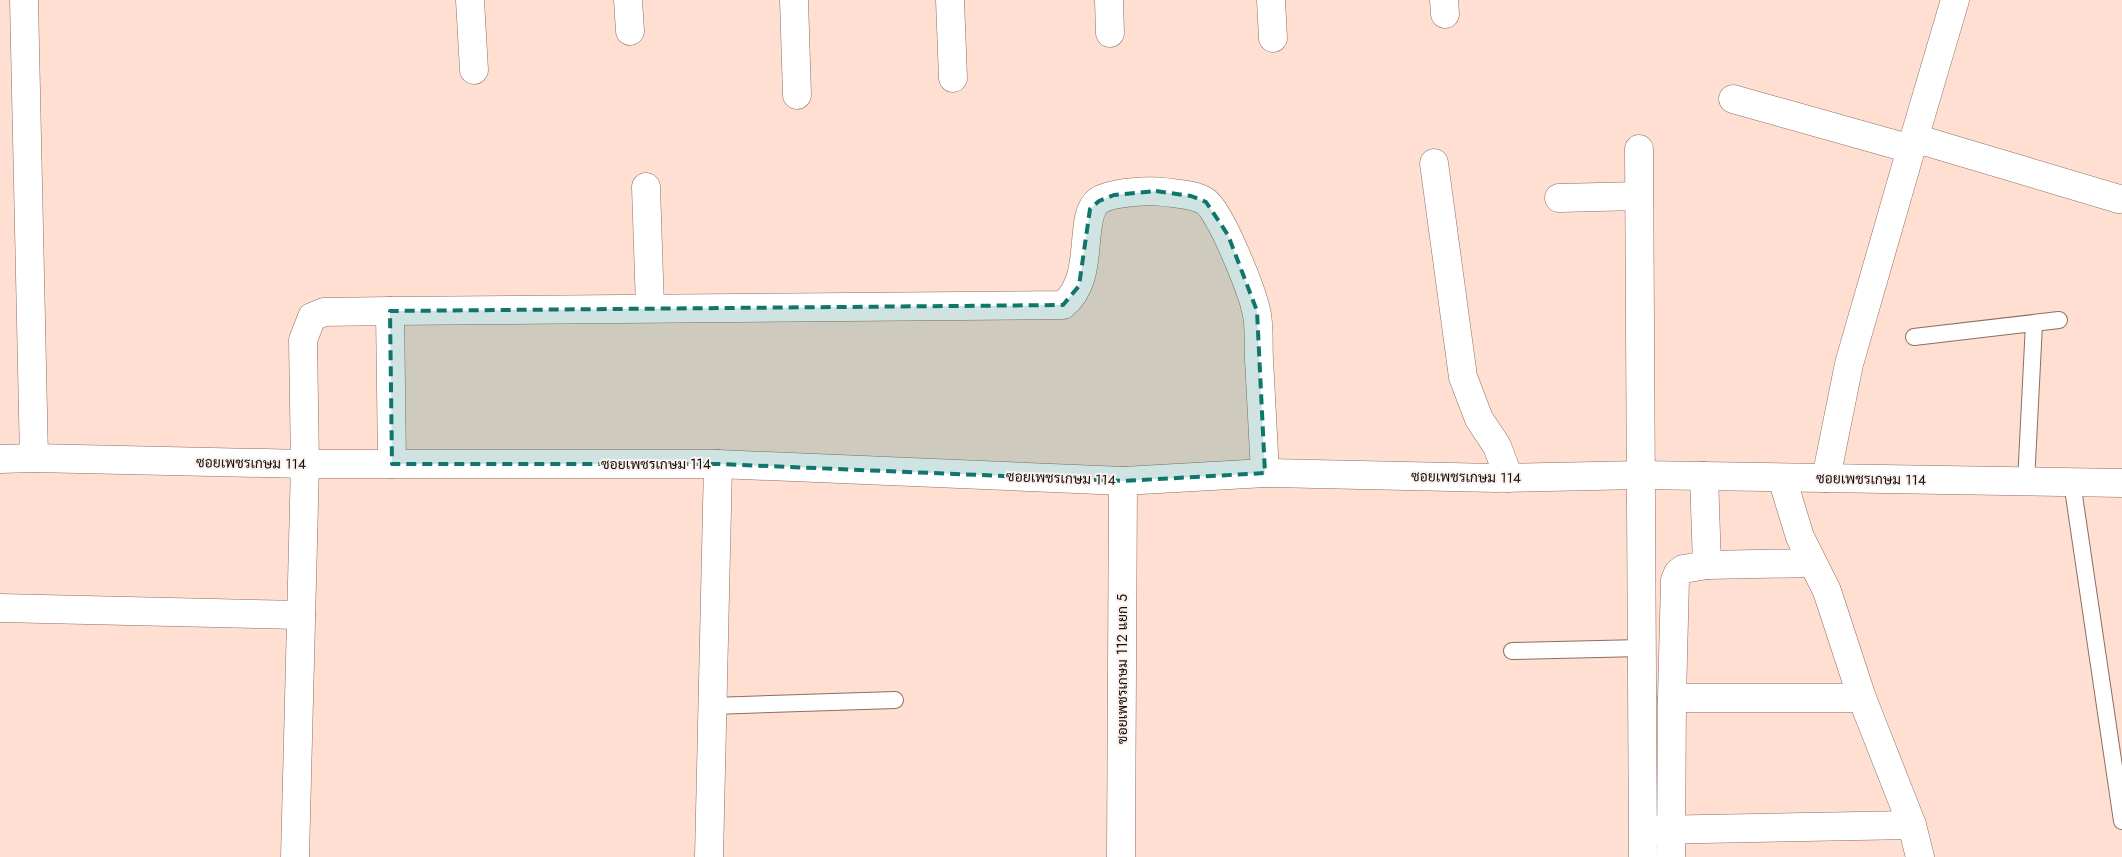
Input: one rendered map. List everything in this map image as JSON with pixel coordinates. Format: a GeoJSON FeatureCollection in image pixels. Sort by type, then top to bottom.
{"type":"FeatureCollection","features":[{"type":"Feature","properties":{"kind":"street"},"geometry":{"type":"LineString","coordinates":[[24,0],[34,458]]}},
{"type":"Feature","properties":{"kind":"street"},"geometry":{"type":"LineString","coordinates":[[470,0],[474,70]]}},
{"type":"Feature","properties":{"kind":"street"},"geometry":{"type":"LineString","coordinates":[[628,0],[630,32]]}},
{"type":"Feature","properties":{"kind":"street"},"geometry":{"type":"LineString","coordinates":[[794,0],[797,95]]}},
{"type":"Feature","properties":{"kind":"street"},"geometry":{"type":"LineString","coordinates":[[950,0],[953,78]]}},
{"type":"Feature","properties":{"kind":"street"},"geometry":{"type":"LineString","coordinates":[[1109,0],[1110,34]]}},
{"type":"Feature","properties":{"kind":"street"},"geometry":{"type":"LineString","coordinates":[[1271,0],[1273,38]]}},
{"type":"Feature","properties":{"kind":"street"},"geometry":{"type":"LineString","coordinates":[[1826,478],[1848,364],[1956,0]]}},
{"type":"Feature","properties":{"kind":"street"},"geometry":{"type":"LineString","coordinates":[[1733,99],[2119,199]]}},
{"type":"Feature","properties":{"kind":"street"},"geometry":{"type":"LineString","coordinates":[[1639,150],[1643,857]]}},
{"type":"Feature","properties":{"kind":"street"},"geometry":{"type":"LineString","coordinates":[[1434,163],[1463,378],[1479,419],[1497,446],[1509,478]]}},
{"type":"Feature","properties":{"kind":"street"},"geometry":{"type":"LineString","coordinates":[[646,187],[650,307]]}},
{"type":"Feature","properties":{"kind":"street"},"geometry":{"type":"LineString","coordinates":[[295,857],[304,464],[303,340],[312,317],[324,312],[650,307],[1063,305],[1073,297],[1079,286],[1085,258],[1090,209],[1099,201],[1114,195],[1156,190],[1191,196],[1206,202],[1228,235],[1257,311],[1265,472]]}},
{"type":"Feature","properties":{"kind":"street"},"geometry":{"type":"LineString","coordinates":[[1559,198],[1639,196]]}},
{"type":"Feature","properties":{"kind":"street"},"geometry":{"type":"LineString","coordinates":[[390,311],[392,464]]}},
{"type":"Feature","properties":{"kind":"street","name":"ซอยเพชรเกษม 114"},"geometry":{"type":"LineString","coordinates":[[0,459],[34,458],[304,464],[718,464],[1123,480],[1265,472],[1509,478],[1641,475],[2122,483]]}},
{"type":"Feature","properties":{"kind":"street"},"geometry":{"type":"LineString","coordinates":[[709,857],[718,464]]}},
{"type":"Feature","properties":{"kind":"street"},"geometry":{"type":"LineString","coordinates":[[1704,476],[1707,565]]}},
{"type":"Feature","properties":{"kind":"street"},"geometry":{"type":"LineString","coordinates":[[1782,478],[1800,537],[1827,591],[1862,698],[1912,825],[1920,857]]}},
{"type":"Feature","properties":{"kind":"street","name":"ซอยเพชรเกษม 112 แยก 5"},"geometry":{"type":"LineString","coordinates":[[1121,857],[1123,480]]}},
{"type":"Feature","properties":{"kind":"street"},"geometry":{"type":"LineString","coordinates":[[1671,857],[1675,580],[1683,569],[1707,565],[1812,563]]}},
{"type":"Feature","properties":{"kind":"street"},"geometry":{"type":"LineString","coordinates":[[0,608],[301,615]]}},
{"type":"Feature","properties":{"kind":"street"},"geometry":{"type":"LineString","coordinates":[[1672,698],[1862,698]]}},
{"type":"Feature","properties":{"kind":"street"},"geometry":{"type":"LineString","coordinates":[[1643,830],[1912,825]]}},
{"type":"Feature","properties":{"kind":"lane"},"geometry":{"type":"LineString","coordinates":[[1914,338],[2059,320]]}},
{"type":"Feature","properties":{"kind":"lane"},"geometry":{"type":"LineString","coordinates":[[2026,482],[2034,324]]}},
{"type":"Feature","properties":{"kind":"lane"},"geometry":{"type":"LineString","coordinates":[[2072,482],[2122,821]]}},
{"type":"Feature","properties":{"kind":"lane"},"geometry":{"type":"LineString","coordinates":[[1512,650],[1642,648]]}},
{"type":"Feature","properties":{"kind":"lane"},"geometry":{"type":"LineString","coordinates":[[712,706],[895,700]]}},
{"type":"Feature","properties":{"kind":"highlighted area"},"geometry":{"type":"Polygon","coordinates":[[[1156,191],[1191,196],[1206,202],[1228,235],[1257,311],[1265,473],[1123,481],[718,464],[392,464],[390,311],[1063,305],[1079,286],[1090,209],[1099,201],[1114,195],[1156,191]]]}}]}
